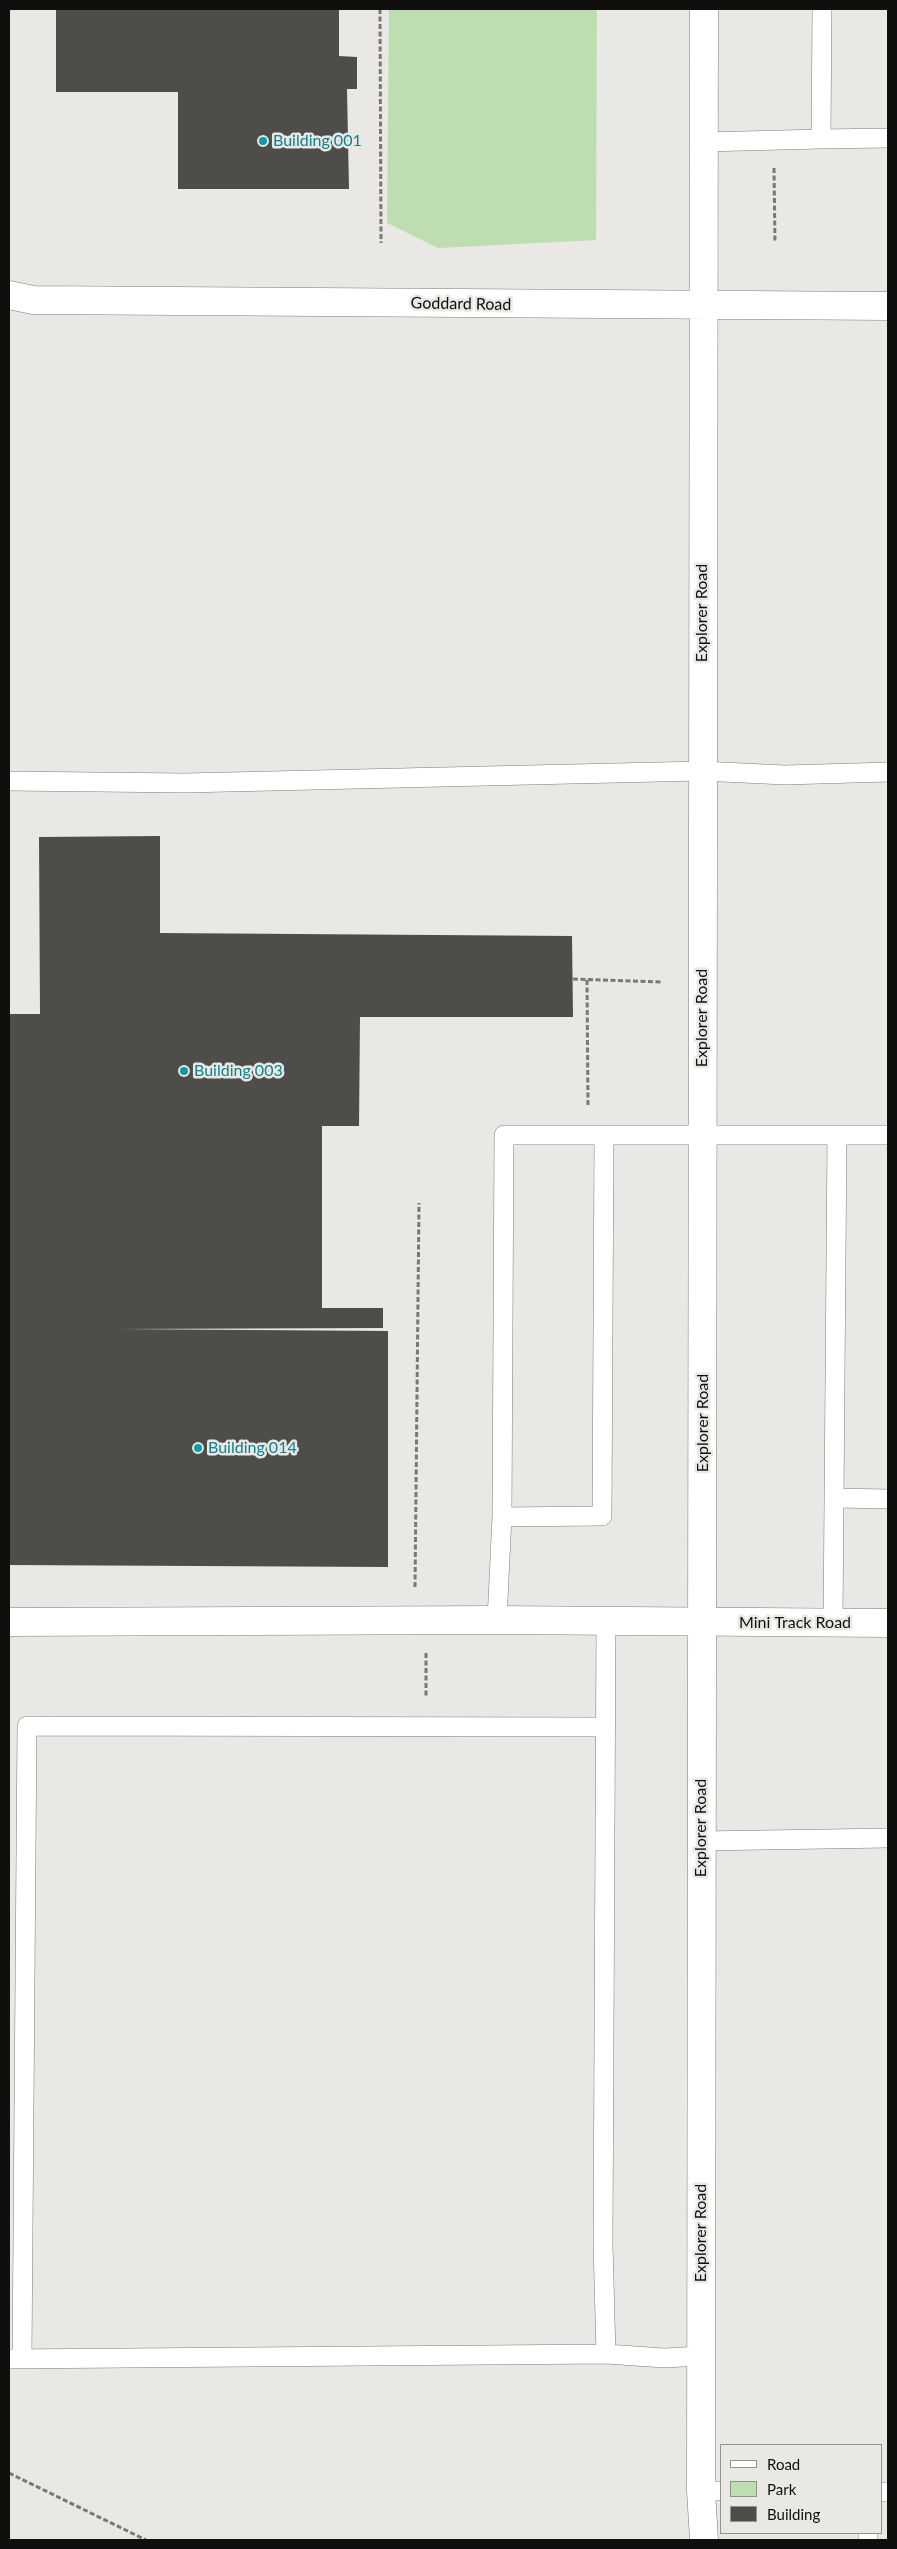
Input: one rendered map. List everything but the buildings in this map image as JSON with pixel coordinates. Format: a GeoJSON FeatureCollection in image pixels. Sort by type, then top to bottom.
{"type":"FeatureCollection","features":[{"type":"Feature","properties":{"kind":"street","name":"Explorer Road"},"geometry":{"type":"LineString","coordinates":[[704,9],[701,771],[703,1136],[701,2356],[711,2491],[704,2540]]}},
{"type":"Feature","properties":{"kind":"street","name":"Goddard Road"},"geometry":{"type":"LineString","coordinates":[[17,301],[888,306]]}},
{"type":"Feature","properties":{"kind":"street","name":"Mini Track Road"},"geometry":{"type":"LineString","coordinates":[[9,1622],[496,1620],[888,1623]]}},
{"type":"Feature","properties":{"kind":"lane"},"geometry":{"type":"LineString","coordinates":[[821,139],[822,9]]}},
{"type":"Feature","properties":{"kind":"lane"},"geometry":{"type":"LineString","coordinates":[[704,142],[888,138]]}},
{"type":"Feature","properties":{"kind":"lane"},"geometry":{"type":"LineString","coordinates":[[9,781],[185,783],[701,771],[785,775],[888,772]]}},
{"type":"Feature","properties":{"kind":"lane"},"geometry":{"type":"LineString","coordinates":[[496,1620],[502,1516],[504,1135],[888,1136]]}},
{"type":"Feature","properties":{"kind":"lane"},"geometry":{"type":"LineString","coordinates":[[833,1623],[836,1498],[837,1135]]}},
{"type":"Feature","properties":{"kind":"lane"},"geometry":{"type":"LineString","coordinates":[[502,1516],[602,1516],[604,1136]]}},
{"type":"Feature","properties":{"kind":"lane"},"geometry":{"type":"LineString","coordinates":[[836,1498],[888,1499]]}},
{"type":"Feature","properties":{"kind":"lane"},"geometry":{"type":"LineString","coordinates":[[606,1622],[603,2244],[606,2354]]}},
{"type":"Feature","properties":{"kind":"lane"},"geometry":{"type":"LineString","coordinates":[[605,1727],[27,1726],[15,2358],[606,2354],[664,2358],[701,2356]]}},
{"type":"Feature","properties":{"kind":"lane"},"geometry":{"type":"LineString","coordinates":[[701,1841],[888,1838]]}},
{"type":"Feature","properties":{"kind":"path"},"geometry":{"type":"LineString","coordinates":[[380,9],[381,242]]}},
{"type":"Feature","properties":{"kind":"path"},"geometry":{"type":"LineString","coordinates":[[774,140],[775,243]]}},
{"type":"Feature","properties":{"kind":"path"},"geometry":{"type":"LineString","coordinates":[[573,979],[661,982]]}},
{"type":"Feature","properties":{"kind":"path"},"geometry":{"type":"LineString","coordinates":[[587,980],[588,1110]]}},
{"type":"Feature","properties":{"kind":"path"},"geometry":{"type":"LineString","coordinates":[[414,1595],[419,1203]]}},
{"type":"Feature","properties":{"kind":"path"},"geometry":{"type":"LineString","coordinates":[[426,1651],[426,1727]]}},
{"type":"Feature","properties":{"kind":"path"},"geometry":{"type":"LineString","coordinates":[[9,2473],[146,2540]]}},
{"type":"Feature","properties":{"kind":"green space"},"geometry":{"type":"Polygon","coordinates":[[[389,9],[597,9],[596,240],[438,248],[387,223],[389,9]]]}},
{"type":"Feature","properties":{"kind":"place","name":"Building 001"},"geometry":{"type":"Point","coordinates":[263,141]}},
{"type":"Feature","properties":{"kind":"place","name":"Building 003"},"geometry":{"type":"Point","coordinates":[184,1071]}},
{"type":"Feature","properties":{"kind":"place","name":"Building 014"},"geometry":{"type":"Point","coordinates":[198,1448]}}]}
